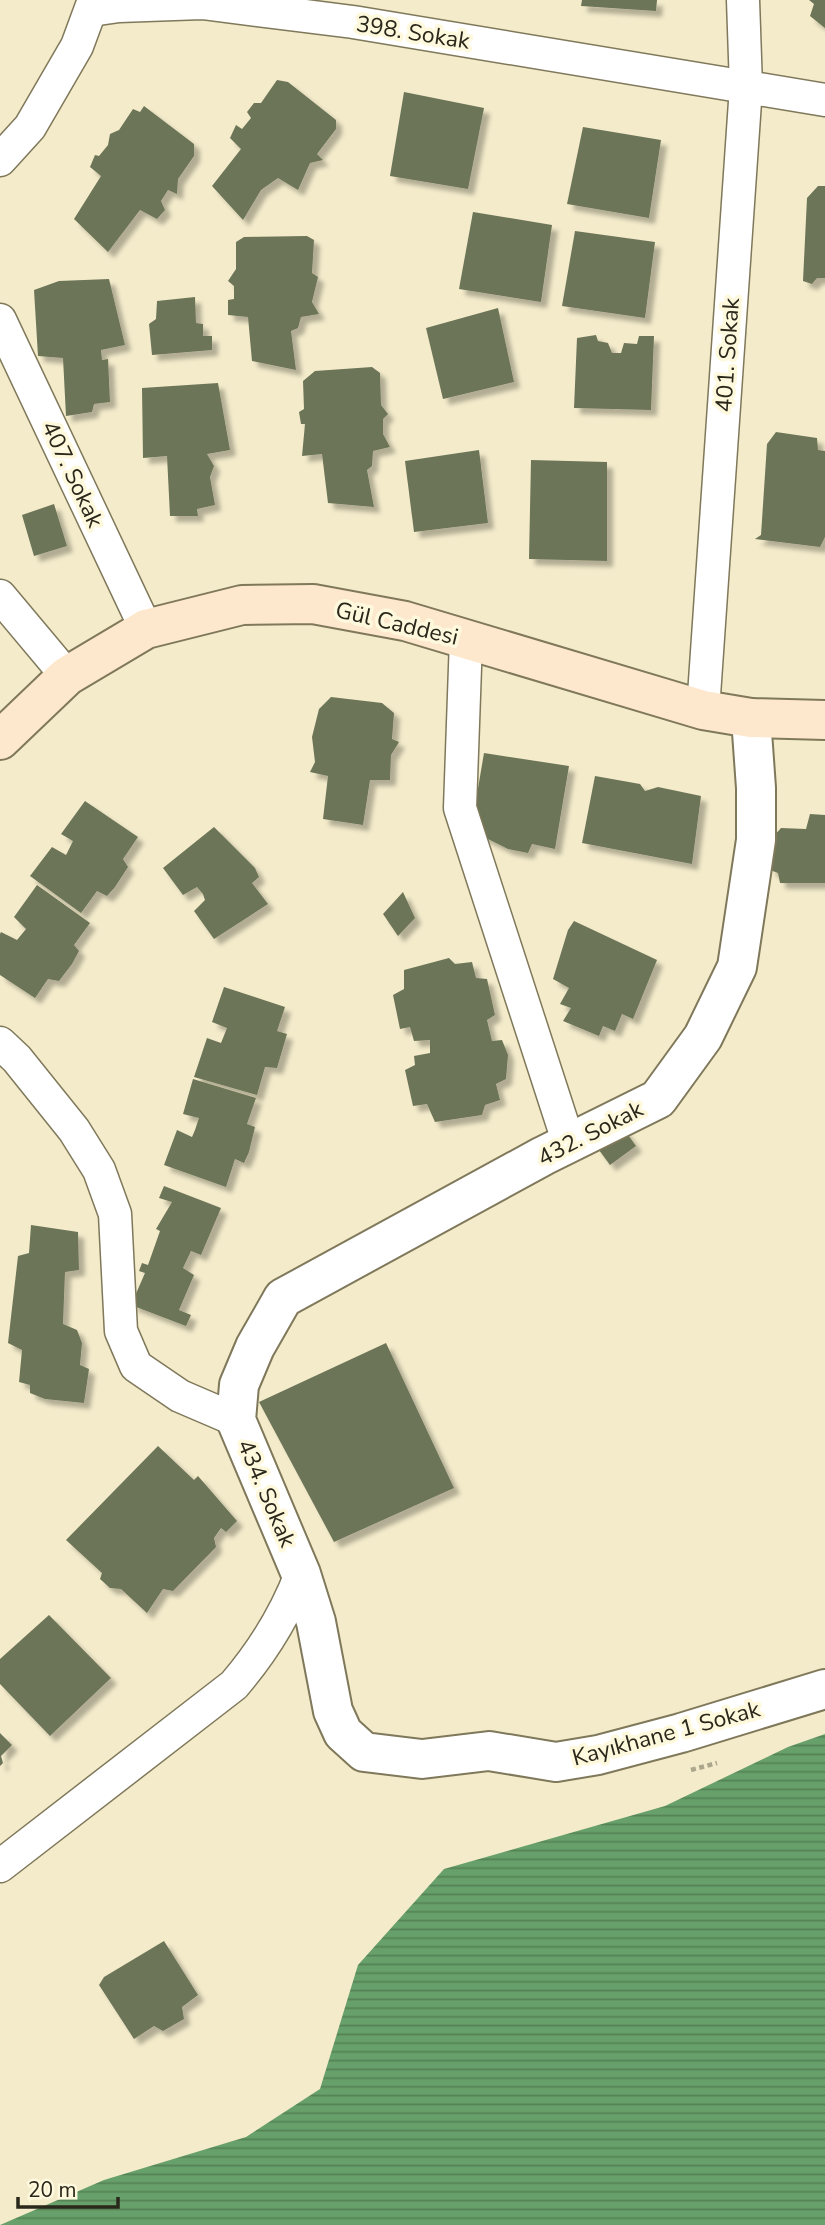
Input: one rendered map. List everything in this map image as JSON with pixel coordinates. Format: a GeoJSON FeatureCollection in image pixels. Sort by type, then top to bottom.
{"type":"FeatureCollection","features":[{"type":"Feature","properties":{"kind":"main road","name":"Gül Caddesi"},"geometry":{"type":"LineString","coordinates":[[0,740],[67,676],[146,629],[242,605],[313,604],[405,621],[703,710],[751,718],[825,720]]}},
{"type":"Feature","properties":{"kind":"street","name":"401. Sokak"},"geometry":{"type":"LineString","coordinates":[[703,710],[746,87],[743,0]]}},
{"type":"Feature","properties":{"kind":"street","name":"398. Sokak"},"geometry":{"type":"LineString","coordinates":[[0,160],[30,127],[77,46],[92,5],[202,3],[353,22],[825,100]]}},
{"type":"Feature","properties":{"kind":"street","name":"407. Sokak"},"geometry":{"type":"LineString","coordinates":[[0,320],[146,629]]}},
{"type":"Feature","properties":{"kind":"street"},"geometry":{"type":"LineString","coordinates":[[0,596],[67,676]]}},
{"type":"Feature","properties":{"kind":"street"},"geometry":{"type":"LineString","coordinates":[[466,639],[460,808],[569,1144]]}},
{"type":"Feature","properties":{"kind":"street","name":"432. Sokak"},"geometry":{"type":"LineString","coordinates":[[236,1420],[239,1385],[255,1346],[283,1298],[335,1268],[658,1099],[703,1037],[737,967],[756,840],[756,788],[751,718]]}},
{"type":"Feature","properties":{"kind":"street","name":"434. Sokak"},"geometry":{"type":"LineString","coordinates":[[0,1043],[18,1059],[74,1130],[99,1170],[115,1214],[121,1331],[136,1366],[180,1396],[236,1420],[301,1574],[276,1629],[257,1658],[234,1685],[0,1866]]}},
{"type":"Feature","properties":{"kind":"street","name":"Kayıkhane 1 Sokak"},"geometry":{"type":"LineString","coordinates":[[301,1574],[316,1622],[333,1711],[343,1733],[363,1752],[422,1759],[489,1751],[556,1762],[598,1755],[681,1733],[825,1689]]}},
{"type":"Feature","properties":{"kind":"shaded area"},"geometry":{"type":"Polygon","coordinates":[[[825,1734],[825,2225],[0,2225],[104,2180],[246,2137],[320,2089],[358,1965],[444,1869],[665,1806],[788,1747],[825,1734]]]}},
{"type":"Feature","properties":{"kind":"building"},"geometry":{"type":"Polygon","coordinates":[[[582,0],[657,0],[656,11],[581,6],[582,0]]]}},
{"type":"Feature","properties":{"kind":"building"},"geometry":{"type":"Polygon","coordinates":[[[809,0],[825,0],[825,28],[810,16],[814,4],[809,0]]]}},
{"type":"Feature","properties":{"kind":"building"},"geometry":{"type":"Polygon","coordinates":[[[277,80],[288,82],[336,120],[336,129],[317,154],[323,160],[310,163],[298,190],[278,178],[261,190],[243,220],[212,186],[241,149],[230,138],[236,125],[242,129],[251,118],[247,112],[254,103],[261,103],[277,80]]]}},
{"type":"Feature","properties":{"kind":"building"},"geometry":{"type":"Polygon","coordinates":[[[404,92],[484,108],[468,189],[390,176],[404,92]]]}},
{"type":"Feature","properties":{"kind":"building"},"geometry":{"type":"Polygon","coordinates":[[[144,106],[194,144],[194,156],[178,179],[177,194],[168,190],[161,201],[165,210],[157,219],[140,210],[108,252],[74,219],[101,176],[90,167],[95,155],[99,156],[108,145],[110,134],[119,130],[133,109],[140,112],[144,106]]]}},
{"type":"Feature","properties":{"kind":"building"},"geometry":{"type":"Polygon","coordinates":[[[583,127],[661,140],[649,218],[567,204],[583,127]]]}},
{"type":"Feature","properties":{"kind":"building"},"geometry":{"type":"Polygon","coordinates":[[[818,186],[825,186],[825,278],[817,278],[812,284],[803,281],[807,198],[818,186]]]}},
{"type":"Feature","properties":{"kind":"building"},"geometry":{"type":"Polygon","coordinates":[[[473,212],[552,225],[541,302],[459,289],[473,212]]]}},
{"type":"Feature","properties":{"kind":"building"},"geometry":{"type":"Polygon","coordinates":[[[575,231],[655,242],[645,318],[562,306],[575,231]]]}},
{"type":"Feature","properties":{"kind":"building"},"geometry":{"type":"Polygon","coordinates":[[[307,236],[314,240],[312,273],[318,277],[312,302],[319,314],[301,317],[298,328],[291,331],[296,370],[252,361],[248,317],[228,315],[228,300],[234,299],[234,286],[228,281],[236,269],[236,242],[244,237],[307,236]]]}},
{"type":"Feature","properties":{"kind":"building"},"geometry":{"type":"Polygon","coordinates":[[[109,279],[125,345],[101,350],[102,360],[108,359],[110,402],[94,404],[92,412],[66,416],[63,358],[38,356],[34,290],[59,281],[109,279]]]}},
{"type":"Feature","properties":{"kind":"building"},"geometry":{"type":"Polygon","coordinates":[[[195,297],[196,323],[203,324],[203,336],[212,336],[212,350],[152,355],[149,324],[156,319],[157,301],[195,297]]]}},
{"type":"Feature","properties":{"kind":"building"},"geometry":{"type":"Polygon","coordinates":[[[498,308],[514,382],[443,399],[426,328],[498,308]]]}},
{"type":"Feature","properties":{"kind":"building"},"geometry":{"type":"Polygon","coordinates":[[[596,335],[598,341],[608,343],[612,353],[621,353],[624,343],[637,344],[639,336],[654,336],[651,410],[574,408],[577,338],[596,335]]]}},
{"type":"Feature","properties":{"kind":"building"},"geometry":{"type":"Polygon","coordinates":[[[372,367],[380,373],[381,405],[388,414],[383,419],[383,434],[390,447],[373,451],[372,466],[367,470],[374,507],[328,503],[322,454],[302,456],[305,424],[301,424],[299,412],[304,409],[303,381],[315,371],[372,367]]]}},
{"type":"Feature","properties":{"kind":"building"},"geometry":{"type":"Polygon","coordinates":[[[218,383],[230,450],[207,454],[214,466],[210,477],[215,505],[197,509],[198,516],[170,516],[167,456],[143,458],[142,388],[218,383]]]}},
{"type":"Feature","properties":{"kind":"building"},"geometry":{"type":"Polygon","coordinates":[[[776,432],[817,438],[818,450],[825,451],[825,537],[820,547],[755,539],[761,535],[767,444],[776,432]]]}},
{"type":"Feature","properties":{"kind":"building"},"geometry":{"type":"Polygon","coordinates":[[[479,450],[488,523],[414,532],[405,461],[479,450]]]}},
{"type":"Feature","properties":{"kind":"building"},"geometry":{"type":"Polygon","coordinates":[[[531,460],[607,462],[607,561],[529,559],[531,460]]]}},
{"type":"Feature","properties":{"kind":"building"},"geometry":{"type":"Polygon","coordinates":[[[54,504],[67,546],[34,556],[22,515],[54,504]]]}},
{"type":"Feature","properties":{"kind":"building"},"geometry":{"type":"Polygon","coordinates":[[[331,697],[382,703],[394,713],[392,739],[399,742],[391,755],[390,780],[370,780],[363,825],[323,819],[328,776],[310,772],[315,762],[312,737],[319,709],[331,697]]]}},
{"type":"Feature","properties":{"kind":"building"},"geometry":{"type":"Polygon","coordinates":[[[484,753],[569,766],[555,849],[532,844],[528,853],[508,849],[480,835],[476,800],[484,753]]]}},
{"type":"Feature","properties":{"kind":"building"},"geometry":{"type":"Polygon","coordinates":[[[595,776],[640,784],[645,791],[658,787],[701,796],[692,864],[582,843],[595,776]]]}},
{"type":"Feature","properties":{"kind":"building"},"geometry":{"type":"Polygon","coordinates":[[[85,801],[138,837],[123,859],[128,867],[115,887],[107,896],[97,891],[81,913],[30,876],[52,847],[66,855],[73,841],[61,834],[85,801]]]}},
{"type":"Feature","properties":{"kind":"building"},"geometry":{"type":"Polygon","coordinates":[[[810,814],[825,815],[825,883],[780,883],[778,873],[770,870],[772,838],[781,828],[806,829],[810,814]]]}},
{"type":"Feature","properties":{"kind":"building"},"geometry":{"type":"Polygon","coordinates":[[[214,827],[255,868],[259,877],[252,883],[268,904],[214,939],[194,911],[205,900],[203,894],[197,887],[183,895],[163,868],[214,827]]]}},
{"type":"Feature","properties":{"kind":"building"},"geometry":{"type":"Polygon","coordinates":[[[37,885],[90,923],[74,945],[79,951],[72,964],[59,981],[48,979],[35,998],[0,975],[0,934],[1,932],[17,940],[26,929],[14,917],[37,885]]]}},
{"type":"Feature","properties":{"kind":"building"},"geometry":{"type":"Polygon","coordinates":[[[403,892],[415,918],[398,936],[383,914],[403,892]]]}},
{"type":"Feature","properties":{"kind":"building"},"geometry":{"type":"Polygon","coordinates":[[[574,921],[657,960],[633,1019],[622,1014],[615,1031],[603,1026],[599,1036],[563,1021],[571,1008],[560,1004],[569,988],[553,979],[568,930],[574,921]]]}},
{"type":"Feature","properties":{"kind":"building"},"geometry":{"type":"Polygon","coordinates":[[[449,958],[455,964],[472,962],[476,978],[487,979],[495,1015],[487,1020],[492,1041],[502,1040],[508,1055],[506,1079],[496,1084],[500,1100],[485,1105],[482,1115],[435,1122],[427,1104],[413,1106],[405,1070],[415,1065],[414,1056],[430,1053],[430,1040],[414,1041],[410,1027],[400,1029],[393,995],[404,989],[404,970],[449,958]]]}},
{"type":"Feature","properties":{"kind":"building"},"geometry":{"type":"Polygon","coordinates":[[[224,987],[285,1007],[277,1031],[287,1034],[277,1068],[265,1067],[257,1095],[194,1077],[207,1038],[221,1043],[227,1028],[212,1022],[224,987]]]}},
{"type":"Feature","properties":{"kind":"building"},"geometry":{"type":"Polygon","coordinates":[[[193,1079],[256,1098],[247,1124],[255,1127],[249,1152],[244,1163],[235,1159],[226,1187],[164,1165],[177,1130],[192,1137],[195,1130],[199,1118],[183,1114],[193,1079]]]}},
{"type":"Feature","properties":{"kind":"building"},"geometry":{"type":"Polygon","coordinates":[[[623,1128],[636,1146],[610,1165],[596,1146],[623,1128]]]}},
{"type":"Feature","properties":{"kind":"building"},"geometry":{"type":"Polygon","coordinates":[[[164,1186],[221,1208],[201,1255],[191,1251],[183,1268],[194,1275],[179,1310],[191,1315],[186,1326],[131,1305],[145,1273],[139,1271],[142,1263],[148,1265],[160,1231],[156,1229],[172,1202],[159,1198],[164,1186]]]}},
{"type":"Feature","properties":{"kind":"building"},"geometry":{"type":"Polygon","coordinates":[[[31,1225],[78,1232],[79,1270],[65,1272],[63,1324],[77,1330],[82,1343],[80,1365],[89,1369],[84,1403],[45,1399],[30,1393],[30,1385],[19,1382],[22,1350],[8,1343],[18,1256],[29,1253],[31,1225]]]}},
{"type":"Feature","properties":{"kind":"building"},"geometry":{"type":"Polygon","coordinates":[[[386,1343],[454,1488],[334,1542],[259,1402],[386,1343]]]}},
{"type":"Feature","properties":{"kind":"building"},"geometry":{"type":"Polygon","coordinates":[[[158,1446],[194,1480],[198,1476],[237,1521],[226,1532],[221,1528],[214,1538],[216,1547],[173,1591],[163,1589],[147,1613],[121,1589],[110,1588],[100,1579],[102,1573],[66,1540],[158,1446]]]}},
{"type":"Feature","properties":{"kind":"building"},"geometry":{"type":"Polygon","coordinates":[[[49,1615],[111,1678],[50,1736],[0,1684],[0,1659],[49,1615]]]}},
{"type":"Feature","properties":{"kind":"building"},"geometry":{"type":"Polygon","coordinates":[[[0,1733],[12,1745],[1,1756],[3,1763],[0,1766],[0,1733]]]}},
{"type":"Feature","properties":{"kind":"building"},"geometry":{"type":"Polygon","coordinates":[[[164,1941],[198,1995],[182,2007],[184,2019],[163,2031],[154,2026],[134,2039],[99,1985],[104,1977],[164,1941]]]}}]}
